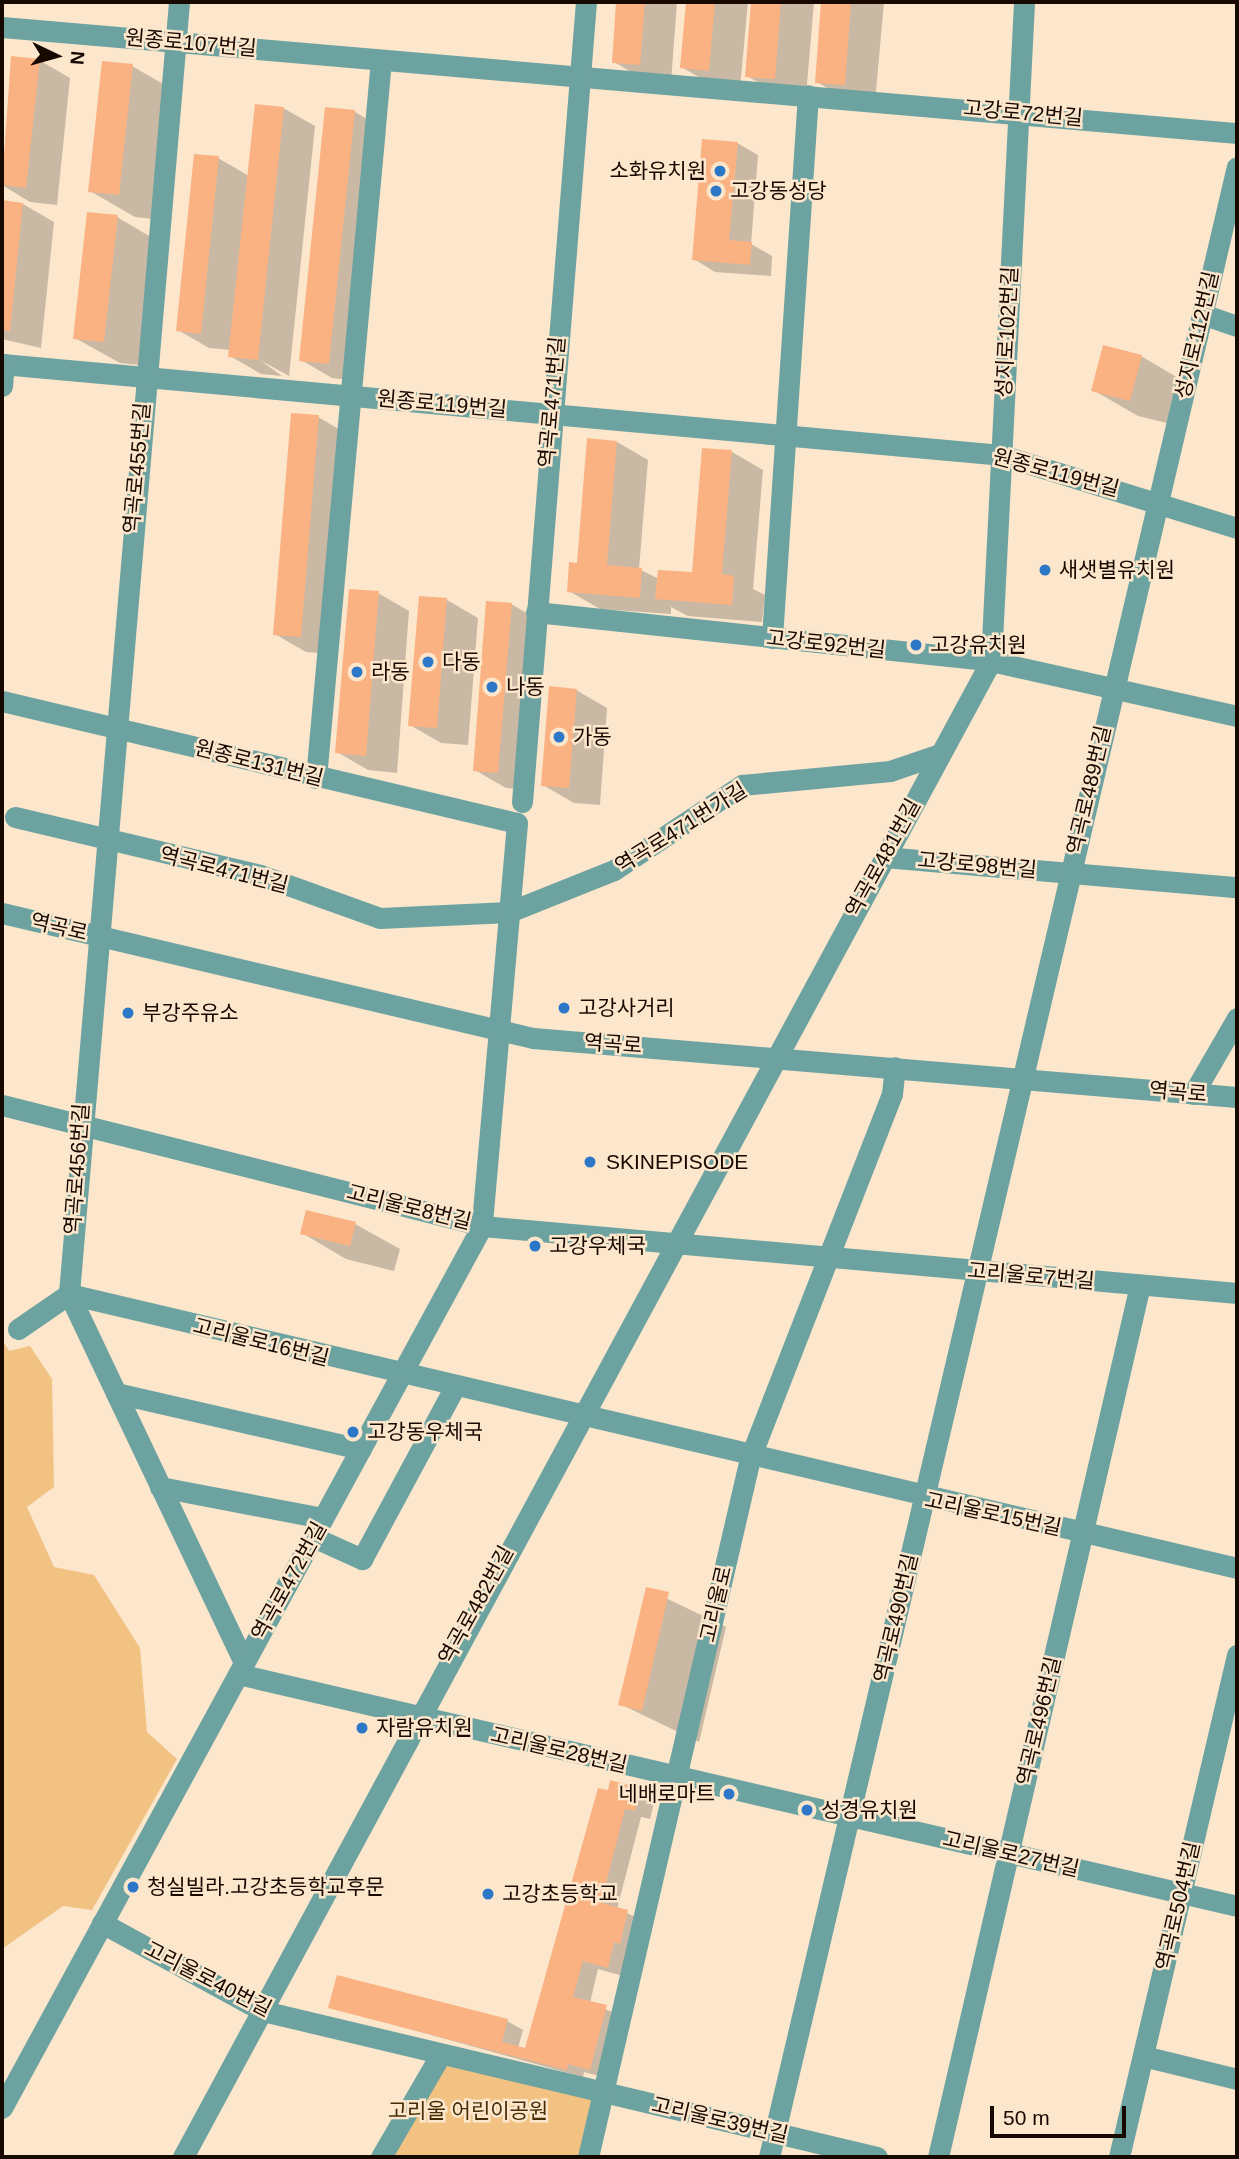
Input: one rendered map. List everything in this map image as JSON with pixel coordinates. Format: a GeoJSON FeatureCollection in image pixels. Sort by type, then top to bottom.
{"type":"FeatureCollection","features":[{"type":"Feature","properties":{"kind":"street","name":"역곡로455번길"},"geometry":{"type":"LineString","coordinates":[[95,935],[179,2]]}},
{"type":"Feature","properties":{"kind":"street","name":"역곡로471번길"},"geometry":{"type":"LineString","coordinates":[[522,802],[586,2]]}},
{"type":"Feature","properties":{"kind":"street","name":"성지로102번길"},"geometry":{"type":"LineString","coordinates":[[990,661],[1024,2]]}},
{"type":"Feature","properties":{"kind":"street","name":"원종로107번길"},"geometry":{"type":"LineString","coordinates":[[2,27],[579,77]]}},
{"type":"Feature","properties":{"kind":"street"},"geometry":{"type":"LineString","coordinates":[[351,396],[381,60]]}},
{"type":"Feature","properties":{"kind":"street","name":"고강로72번길"},"geometry":{"type":"LineString","coordinates":[[579,77],[1018,112],[1237,133]]}},
{"type":"Feature","properties":{"kind":"street"},"geometry":{"type":"LineString","coordinates":[[772,638],[808,95]]}},
{"type":"Feature","properties":{"kind":"street","name":"성지로112번길"},"geometry":{"type":"LineString","coordinates":[[1157,502],[1237,167]]}},
{"type":"Feature","properties":{"kind":"street"},"geometry":{"type":"LineString","coordinates":[[1202,314],[1237,326]]}},
{"type":"Feature","properties":{"kind":"street","name":"원종로119번길"},"geometry":{"type":"LineString","coordinates":[[2,386],[3,364],[1001,455],[1237,528]]}},
{"type":"Feature","properties":{"kind":"street","name":"원종로119번길"},"geometry":{"type":"LineString","coordinates":[[316,778],[351,396]]}},
{"type":"Feature","properties":{"kind":"street","name":"역곡로489번길"},"geometry":{"type":"LineString","coordinates":[[1022,1079],[1157,502]]}},
{"type":"Feature","properties":{"kind":"street","name":"고강로92번길"},"geometry":{"type":"LineString","coordinates":[[536,612],[990,661],[1237,716]]}},
{"type":"Feature","properties":{"kind":"street","name":"역곡로481번길"},"geometry":{"type":"LineString","coordinates":[[776,1055],[990,661]]}},
{"type":"Feature","properties":{"kind":"street","name":"원종로131번길"},"geometry":{"type":"LineString","coordinates":[[2,701],[316,778],[517,823],[509,912]]}},
{"type":"Feature","properties":{"kind":"street","name":"역곡로471번가길"},"geometry":{"type":"LineString","coordinates":[[509,912],[614,870],[742,785],[890,771],[940,754]]}},
{"type":"Feature","properties":{"kind":"street"},"geometry":{"type":"LineString","coordinates":[[15,817],[103,841]]}},
{"type":"Feature","properties":{"kind":"street","name":"역곡로471번길"},"geometry":{"type":"LineString","coordinates":[[103,841],[260,875],[380,918],[509,912]]}},
{"type":"Feature","properties":{"kind":"street","name":"고강로98번길"},"geometry":{"type":"LineString","coordinates":[[884,857],[1237,887]]}},
{"type":"Feature","properties":{"kind":"street"},"geometry":{"type":"LineString","coordinates":[[500,1030],[509,912]]}},
{"type":"Feature","properties":{"kind":"street","name":"역곡로"},"geometry":{"type":"LineString","coordinates":[[2,913],[500,1030],[1237,1097]]}},
{"type":"Feature","properties":{"kind":"street","name":"역곡로456번길"},"geometry":{"type":"LineString","coordinates":[[95,935],[69,1294],[160,1487],[241,1669]]}},
{"type":"Feature","properties":{"kind":"street"},"geometry":{"type":"LineString","coordinates":[[1192,1094],[1237,1018]]}},
{"type":"Feature","properties":{"kind":"street","name":"역곡로472번길"},"geometry":{"type":"LineString","coordinates":[[2,2108],[482,1226],[500,1030]]}},
{"type":"Feature","properties":{"kind":"street","name":"역곡로482번길"},"geometry":{"type":"LineString","coordinates":[[183,2157],[263,2011],[415,1718],[776,1055]]}},
{"type":"Feature","properties":{"kind":"street","name":"고리울로"},"geometry":{"type":"LineString","coordinates":[[588,2157],[750,1458],[825,1259],[892,1094],[895,1067]]}},
{"type":"Feature","properties":{"kind":"street","name":"역곡로490번길"},"geometry":{"type":"LineString","coordinates":[[769,2157],[1022,1079]]}},
{"type":"Feature","properties":{"kind":"street","name":"고리울로8번길"},"geometry":{"type":"LineString","coordinates":[[2,1105],[482,1226],[825,1259]]}},
{"type":"Feature","properties":{"kind":"street","name":"고리울로7번길"},"geometry":{"type":"LineString","coordinates":[[825,1259],[1237,1293]]}},
{"type":"Feature","properties":{"kind":"street","name":"역곡로496번길"},"geometry":{"type":"LineString","coordinates":[[938,2157],[1140,1284]]}},
{"type":"Feature","properties":{"kind":"street"},"geometry":{"type":"LineString","coordinates":[[18,1329],[69,1294]]}},
{"type":"Feature","properties":{"kind":"street","name":"고리울로16번길"},"geometry":{"type":"LineString","coordinates":[[69,1294],[400,1376],[750,1458]]}},
{"type":"Feature","properties":{"kind":"street"},"geometry":{"type":"LineString","coordinates":[[160,1487],[318,1528],[362,1559],[454,1388]]}},
{"type":"Feature","properties":{"kind":"street"},"geometry":{"type":"LineString","coordinates":[[116,1393],[361,1449]]}},
{"type":"Feature","properties":{"kind":"street","name":"고리울로15번길"},"geometry":{"type":"LineString","coordinates":[[750,1458],[1237,1568]]}},
{"type":"Feature","properties":{"kind":"street","name":"역곡로504번길"},"geometry":{"type":"LineString","coordinates":[[1119,2157],[1181,1893],[1228,1735],[1237,1655]]}},
{"type":"Feature","properties":{"kind":"street","name":"고리울로28번길"},"geometry":{"type":"LineString","coordinates":[[241,1669],[415,1718],[677,1776]]}},
{"type":"Feature","properties":{"kind":"street","name":"고리울로27번길"},"geometry":{"type":"LineString","coordinates":[[677,1776],[1237,1906]]}},
{"type":"Feature","properties":{"kind":"street","name":"고리울로40번길"},"geometry":{"type":"LineString","coordinates":[[102,1923],[263,2011],[604,2092]]}},
{"type":"Feature","properties":{"kind":"street"},"geometry":{"type":"LineString","coordinates":[[380,2157],[441,2054]]}},
{"type":"Feature","properties":{"kind":"street"},"geometry":{"type":"LineString","coordinates":[[1143,2056],[1237,2078]]}},
{"type":"Feature","properties":{"kind":"street","name":"고리울로39번길"},"geometry":{"type":"LineString","coordinates":[[604,2092],[877,2157]]}},
{"type":"Feature","properties":{"kind":"green space"},"geometry":{"type":"Polygon","coordinates":[[[2,1339],[9,1351],[30,1346],[52,1379],[54,1487],[27,1507],[54,1567],[94,1575],[140,1648],[147,1732],[177,1759],[92,1910],[63,1906],[2,1949],[2,1339]]]}},
{"type":"Feature","properties":{"kind":"green space","name":"고리울 어린이공원"},"geometry":{"type":"Polygon","coordinates":[[[443,2058],[598,2095],[582,2157],[384,2157],[443,2058]]]}},
{"type":"Feature","properties":{"kind":"building"},"geometry":{"type":"Polygon","coordinates":[[[616,2],[645,2],[640,65],[612,63],[616,2]]]}},
{"type":"Feature","properties":{"kind":"building"},"geometry":{"type":"Polygon","coordinates":[[[686,2],[715,2],[709,71],[680,68],[686,2]]]}},
{"type":"Feature","properties":{"kind":"building"},"geometry":{"type":"Polygon","coordinates":[[[751,2],[781,2],[775,79],[745,77],[751,2]]]}},
{"type":"Feature","properties":{"kind":"building"},"geometry":{"type":"Polygon","coordinates":[[[821,2],[851,2],[845,85],[815,83],[821,2]]]}},
{"type":"Feature","properties":{"kind":"building"},"geometry":{"type":"Polygon","coordinates":[[[11,56],[40,59],[26,188],[2,185],[11,56]]]}},
{"type":"Feature","properties":{"kind":"building"},"geometry":{"type":"Polygon","coordinates":[[[102,61],[133,64],[119,195],[88,192],[102,61]]]}},
{"type":"Feature","properties":{"kind":"building"},"geometry":{"type":"Polygon","coordinates":[[[255,104],[284,107],[258,360],[228,357],[255,104]]]}},
{"type":"Feature","properties":{"kind":"building"},"geometry":{"type":"Polygon","coordinates":[[[325,107],[355,110],[329,364],[299,361],[325,107]]]}},
{"type":"Feature","properties":{"kind":"building","name":"고강동성당"},"geometry":{"type":"Polygon","coordinates":[[[702,139],[738,142],[729,240],[752,242],[750,265],[692,260],[702,139]]]}},
{"type":"Feature","properties":{"kind":"building"},"geometry":{"type":"Polygon","coordinates":[[[194,154],[219,156],[201,334],[176,331],[194,154]]]}},
{"type":"Feature","properties":{"kind":"building"},"geometry":{"type":"Polygon","coordinates":[[[2,200],[23,203],[10,331],[2,331],[2,200]]]}},
{"type":"Feature","properties":{"kind":"building"},"geometry":{"type":"Polygon","coordinates":[[[87,212],[118,215],[104,342],[73,339],[87,212]]]}},
{"type":"Feature","properties":{"kind":"building"},"geometry":{"type":"Polygon","coordinates":[[[1103,345],[1142,355],[1130,401],[1091,391],[1103,345]]]}},
{"type":"Feature","properties":{"kind":"building"},"geometry":{"type":"Polygon","coordinates":[[[291,413],[319,415],[301,637],[273,635],[291,413]]]}},
{"type":"Feature","properties":{"kind":"building"},"geometry":{"type":"Polygon","coordinates":[[[587,438],[617,441],[607,565],[642,568],[640,598],[567,592],[569,562],[577,563],[587,438]]]}},
{"type":"Feature","properties":{"kind":"building"},"geometry":{"type":"Polygon","coordinates":[[[702,448],[732,450],[722,574],[734,576],[732,605],[655,599],[658,570],[692,572],[702,448]]]}},
{"type":"Feature","properties":{"kind":"building","name":"라동"},"geometry":{"type":"Polygon","coordinates":[[[349,589],[379,591],[366,756],[335,753],[349,589]]]}},
{"type":"Feature","properties":{"kind":"building","name":"다동"},"geometry":{"type":"Polygon","coordinates":[[[419,596],[447,598],[437,728],[408,726],[419,596]]]}},
{"type":"Feature","properties":{"kind":"building","name":"나동"},"geometry":{"type":"Polygon","coordinates":[[[486,601],[512,603],[498,773],[473,771],[486,601]]]}},
{"type":"Feature","properties":{"kind":"building","name":"가동"},"geometry":{"type":"Polygon","coordinates":[[[549,686],[577,689],[569,788],[541,786],[549,686]]]}},
{"type":"Feature","properties":{"kind":"building"},"geometry":{"type":"Polygon","coordinates":[[[306,1210],[356,1222],[350,1246],[300,1234],[306,1210]]]}},
{"type":"Feature","properties":{"kind":"building"},"geometry":{"type":"Polygon","coordinates":[[[646,1587],[669,1592],[642,1711],[618,1705],[646,1587]]]}},
{"type":"Feature","properties":{"kind":"building"},"geometry":{"type":"Polygon","coordinates":[[[610,1780],[641,1788],[635,1811],[625,1809],[601,1903],[628,1910],[620,1944],[614,1942],[608,1968],[583,1961],[573,1997],[607,2005],[590,2070],[568,2064],[567,2070],[328,2008],[337,1975],[508,2019],[502,2042],[525,2048],[598,1788],[608,1790],[610,1780]]]}},
{"type":"Feature","properties":{"kind":"place","name":"소화유치원"},"geometry":{"type":"Point","coordinates":[720,171]}},
{"type":"Feature","properties":{"kind":"place","name":"고강동성당"},"geometry":{"type":"Point","coordinates":[716,191]}},
{"type":"Feature","properties":{"kind":"place","name":"새샛별유치원"},"geometry":{"type":"Point","coordinates":[1045,570]}},
{"type":"Feature","properties":{"kind":"place","name":"고강유치원"},"geometry":{"type":"Point","coordinates":[916,645]}},
{"type":"Feature","properties":{"kind":"place","name":"다동"},"geometry":{"type":"Point","coordinates":[428,662]}},
{"type":"Feature","properties":{"kind":"place","name":"라동"},"geometry":{"type":"Point","coordinates":[357,672]}},
{"type":"Feature","properties":{"kind":"place","name":"나동"},"geometry":{"type":"Point","coordinates":[492,687]}},
{"type":"Feature","properties":{"kind":"place","name":"가동"},"geometry":{"type":"Point","coordinates":[559,737]}},
{"type":"Feature","properties":{"kind":"place","name":"고강사거리"},"geometry":{"type":"Point","coordinates":[564,1008]}},
{"type":"Feature","properties":{"kind":"place","name":"부강주유소"},"geometry":{"type":"Point","coordinates":[128,1013]}},
{"type":"Feature","properties":{"kind":"place","name":"SKINEPISODE"},"geometry":{"type":"Point","coordinates":[590,1162]}},
{"type":"Feature","properties":{"kind":"place","name":"고강우체국"},"geometry":{"type":"Point","coordinates":[535,1246]}},
{"type":"Feature","properties":{"kind":"place","name":"고강동우체국"},"geometry":{"type":"Point","coordinates":[353,1432]}},
{"type":"Feature","properties":{"kind":"place","name":"자람유치원"},"geometry":{"type":"Point","coordinates":[362,1728]}},
{"type":"Feature","properties":{"kind":"place","name":"네배로마트"},"geometry":{"type":"Point","coordinates":[729,1794]}},
{"type":"Feature","properties":{"kind":"place","name":"성경유치원"},"geometry":{"type":"Point","coordinates":[807,1810]}},
{"type":"Feature","properties":{"kind":"place","name":"청실빌라.고강초등학교후문"},"geometry":{"type":"Point","coordinates":[133,1887]}},
{"type":"Feature","properties":{"kind":"place","name":"고강초등학교"},"geometry":{"type":"Point","coordinates":[488,1894]}}]}
